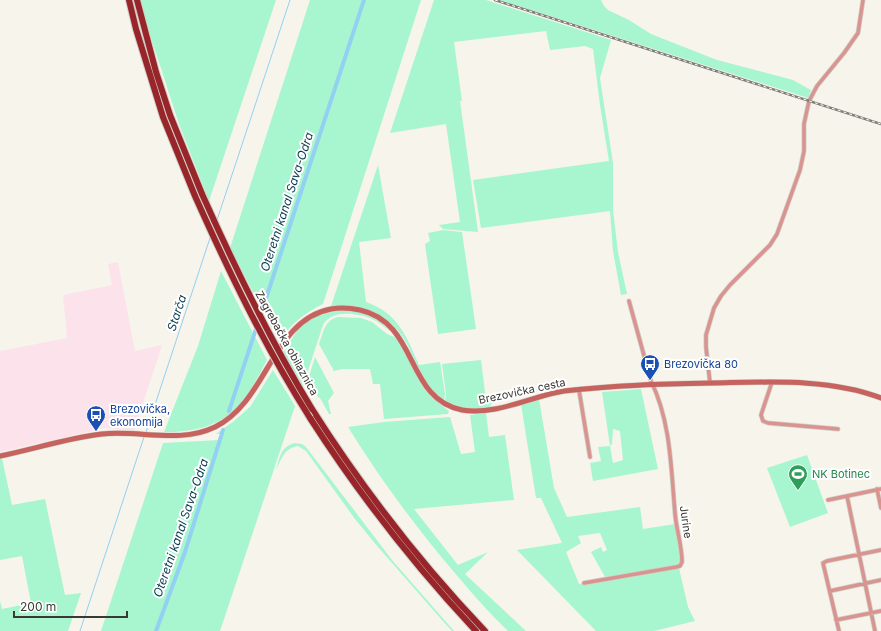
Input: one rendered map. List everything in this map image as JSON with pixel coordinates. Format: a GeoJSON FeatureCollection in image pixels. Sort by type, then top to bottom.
{"type":"FeatureCollection","features":[{"type":"Feature","properties":{"kind":"highway","name":"Zagrebačka obilaznica"},"geometry":{"type":"LineString","coordinates":[[129,0],[136,29],[163,117],[198,195],[283,360],[312,409],[343,456],[395,528],[486,631]]}},
{"type":"Feature","properties":{"kind":"highway","name":"Zagrebačka obilaznica"},"geometry":{"type":"LineString","coordinates":[[137,0],[165,101],[198,195],[224,262],[256,325],[281,371],[350,478],[425,574],[476,631]]}},
{"type":"Feature","properties":{"kind":"main road","name":"Brezovička cesta"},"geometry":{"type":"LineString","coordinates":[[0,456],[99,435],[138,434],[178,436],[195,434],[213,428],[242,407],[251,396],[284,342],[298,326],[315,314],[338,308],[364,311],[376,316],[388,324],[403,343],[427,389],[452,408],[469,411],[482,411],[503,407],[552,394],[579,390],[653,384],[799,383],[853,389],[881,398]]}},
{"type":"Feature","properties":{"kind":"street"},"geometry":{"type":"LineString","coordinates":[[710,383],[706,335],[714,308],[721,296],[739,275],[770,245],[777,234],[800,170],[804,151],[804,124],[809,101],[817,86],[858,33],[863,0]]}},
{"type":"Feature","properties":{"kind":"street"},"geometry":{"type":"LineString","coordinates":[[629,302],[653,384]]}},
{"type":"Feature","properties":{"kind":"street"},"geometry":{"type":"LineString","coordinates":[[772,382],[761,415],[763,421],[768,423],[838,430]]}},
{"type":"Feature","properties":{"kind":"street","name":"Jurine"},"geometry":{"type":"LineString","coordinates":[[584,583],[676,567],[680,566],[682,562],[675,514],[672,470],[668,443],[662,410],[653,384]]}},
{"type":"Feature","properties":{"kind":"street","name":"Brezovička cesta"},"geometry":{"type":"LineString","coordinates":[[579,390],[590,457]]}},
{"type":"Feature","properties":{"kind":"street"},"geometry":{"type":"LineString","coordinates":[[828,500],[879,489],[881,508]]}},
{"type":"Feature","properties":{"kind":"street"},"geometry":{"type":"LineString","coordinates":[[847,496],[875,631]]}},
{"type":"Feature","properties":{"kind":"street"},"geometry":{"type":"LineString","coordinates":[[839,631],[823,565],[824,562],[881,550]]}},
{"type":"Feature","properties":{"kind":"street"},"geometry":{"type":"LineString","coordinates":[[830,591],[881,580]]}},
{"type":"Feature","properties":{"kind":"street"},"geometry":{"type":"LineString","coordinates":[[836,620],[881,611]]}},
{"type":"Feature","properties":{"kind":"shaded area"},"geometry":{"type":"Polygon","coordinates":[[[118,262],[135,351],[162,345],[134,431],[105,428],[0,452],[0,351],[67,338],[63,295],[112,285],[108,264],[118,262]]]}},
{"type":"Feature","properties":{"kind":"green space"},"geometry":{"type":"Polygon","coordinates":[[[140,0],[276,0],[209,201],[179,124],[140,0]]]}},
{"type":"Feature","properties":{"kind":"green space"},"geometry":{"type":"Polygon","coordinates":[[[310,0],[421,0],[323,304],[298,320],[288,329],[279,341],[230,248],[310,0]]]}},
{"type":"Feature","properties":{"kind":"green space"},"geometry":{"type":"Polygon","coordinates":[[[434,0],[486,0],[611,40],[600,78],[613,163],[613,210],[618,252],[627,294],[621,295],[613,251],[610,211],[481,228],[473,180],[609,161],[593,49],[585,46],[550,50],[546,31],[454,42],[462,101],[460,101],[478,232],[443,229],[439,225],[460,222],[446,124],[390,133],[434,0]]]}},
{"type":"Feature","properties":{"kind":"green space"},"geometry":{"type":"Polygon","coordinates":[[[500,0],[601,0],[608,10],[629,20],[651,34],[717,60],[793,80],[811,90],[808,98],[500,0]]]}},
{"type":"Feature","properties":{"kind":"green space"},"geometry":{"type":"Polygon","coordinates":[[[378,165],[391,238],[359,242],[366,302],[386,313],[400,327],[419,365],[440,362],[445,394],[444,401],[433,392],[426,383],[407,344],[393,325],[385,318],[365,309],[331,306],[378,165]]]}},
{"type":"Feature","properties":{"kind":"green space"},"geometry":{"type":"Polygon","coordinates":[[[443,230],[462,232],[476,329],[438,334],[425,244],[430,241],[428,233],[443,230]]]}},
{"type":"Feature","properties":{"kind":"green space"},"geometry":{"type":"Polygon","coordinates":[[[221,271],[267,360],[258,377],[239,405],[228,415],[202,428],[185,431],[164,432],[198,346],[221,271]]]}},
{"type":"Feature","properties":{"kind":"green space"},"geometry":{"type":"Polygon","coordinates":[[[347,310],[370,316],[390,331],[375,320],[360,315],[339,314],[332,316],[323,325],[303,386],[283,353],[296,332],[311,319],[334,311],[347,310]]]}},
{"type":"Feature","properties":{"kind":"green space"},"geometry":{"type":"Polygon","coordinates":[[[338,317],[361,318],[372,322],[387,334],[397,338],[404,348],[426,391],[432,398],[449,411],[448,414],[384,419],[380,384],[373,384],[370,369],[342,369],[334,371],[319,344],[327,324],[338,317]]]}},
{"type":"Feature","properties":{"kind":"green space"},"geometry":{"type":"Polygon","coordinates":[[[315,357],[334,393],[328,401],[331,414],[329,414],[308,380],[315,357]]]}},
{"type":"Feature","properties":{"kind":"green space"},"geometry":{"type":"Polygon","coordinates":[[[481,360],[486,400],[494,398],[490,406],[479,410],[461,407],[445,401],[446,394],[442,364],[481,360]]]}},
{"type":"Feature","properties":{"kind":"green space"},"geometry":{"type":"Polygon","coordinates":[[[273,370],[295,406],[220,631],[101,631],[163,443],[220,440],[222,434],[216,434],[250,407],[273,370]]]}},
{"type":"Feature","properties":{"kind":"green space"},"geometry":{"type":"Polygon","coordinates":[[[641,389],[658,469],[593,481],[590,463],[601,461],[598,447],[610,446],[602,392],[641,389]],[[613,429],[612,444],[610,446],[613,463],[623,460],[620,431],[613,429]]]}},
{"type":"Feature","properties":{"kind":"green space"},"geometry":{"type":"Polygon","coordinates":[[[539,399],[554,488],[567,517],[640,507],[643,529],[675,524],[681,554],[681,562],[679,564],[605,577],[591,552],[601,547],[603,552],[607,550],[600,533],[578,536],[581,543],[566,552],[579,584],[679,568],[688,607],[695,621],[654,631],[596,631],[517,550],[562,543],[541,498],[536,498],[521,404],[539,399]]]}},
{"type":"Feature","properties":{"kind":"green space"},"geometry":{"type":"Polygon","coordinates":[[[486,413],[489,437],[505,435],[514,500],[414,509],[458,565],[488,552],[465,574],[526,631],[508,631],[474,595],[439,554],[385,484],[348,427],[384,422],[450,417],[461,454],[475,452],[470,415],[486,413]]]}},
{"type":"Feature","properties":{"kind":"green space"},"geometry":{"type":"Polygon","coordinates":[[[294,443],[302,444],[306,447],[392,560],[454,631],[452,631],[442,620],[378,547],[355,519],[306,451],[298,446],[289,449],[281,459],[276,470],[283,450],[294,443]]]}},
{"type":"Feature","properties":{"kind":"green space","name":"NK Botinec"},"geometry":{"type":"Polygon","coordinates":[[[807,455],[828,513],[790,527],[767,468],[807,455]]]}},
{"type":"Feature","properties":{"kind":"green space"},"geometry":{"type":"Polygon","coordinates":[[[0,458],[2,458],[12,505],[45,499],[65,595],[81,593],[68,631],[0,631],[0,601],[2,609],[31,603],[22,556],[0,560],[0,458]]]}},
{"type":"Feature","properties":{"kind":"waterway","name":"Starča"},"geometry":{"type":"LineString","coordinates":[[217,220],[290,0]]}},
{"type":"Feature","properties":{"kind":"waterway","name":"Oteretni kanal Sava-Odra"},"geometry":{"type":"LineString","coordinates":[[229,411],[364,0]]}},
{"type":"Feature","properties":{"kind":"waterway","name":"Starča"},"geometry":{"type":"LineString","coordinates":[[146,432],[210,238]]}},
{"type":"Feature","properties":{"kind":"waterway","name":"Oteretni kanal Sava-Odra"},"geometry":{"type":"LineString","coordinates":[[156,631],[185,552],[223,430]]}},
{"type":"Feature","properties":{"kind":"waterway","name":"Starča"},"geometry":{"type":"LineString","coordinates":[[80,631],[144,437]]}},
{"type":"Feature","properties":{"kind":"railway"},"geometry":{"type":"LineString","coordinates":[[495,0],[881,124]]}},
{"type":"Feature","properties":{"kind":"place","name":"Brezovička 80"},"geometry":{"type":"Point","coordinates":[650,381]}},
{"type":"Feature","properties":{"kind":"place","name":"Brezovička, ekonomija"},"geometry":{"type":"Point","coordinates":[96,432]}},
{"type":"Feature","properties":{"kind":"place","name":"NK Botinec"},"geometry":{"type":"Point","coordinates":[798,491]}}]}
